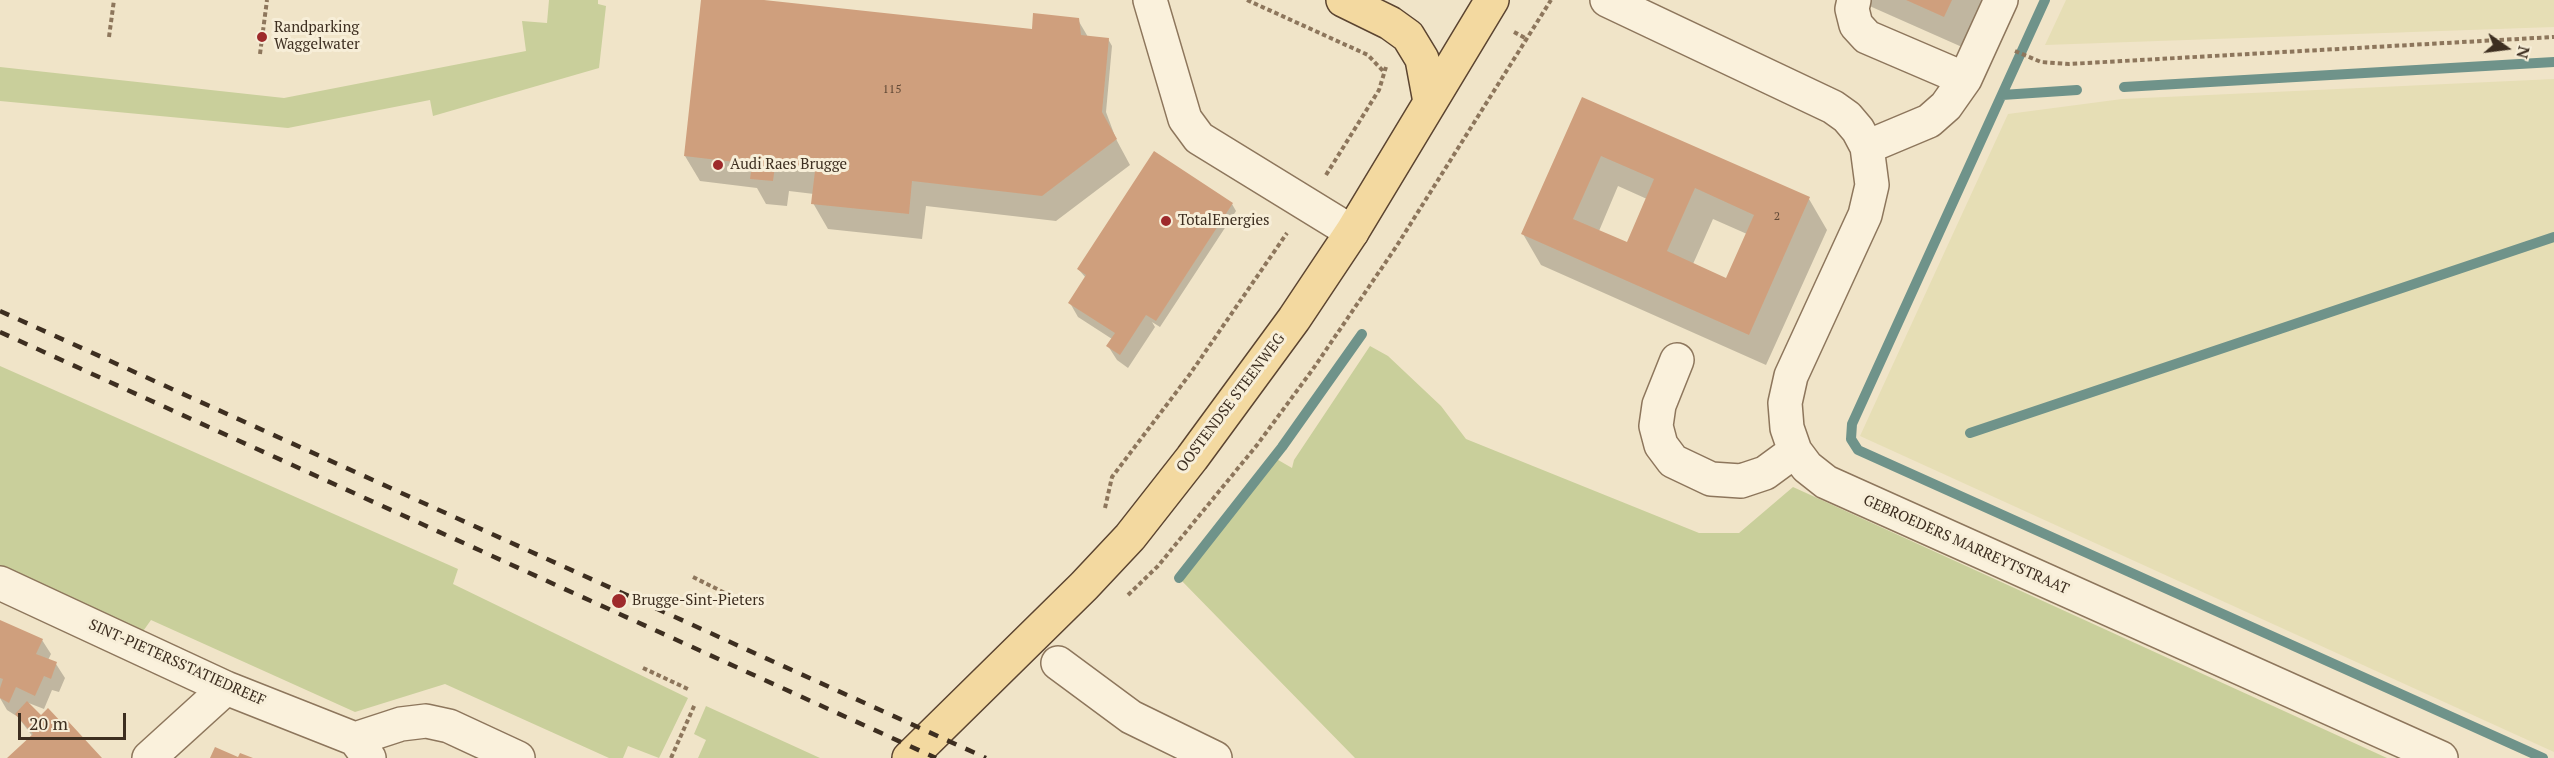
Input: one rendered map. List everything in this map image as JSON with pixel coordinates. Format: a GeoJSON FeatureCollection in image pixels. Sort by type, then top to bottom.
{"type":"FeatureCollection","features":[{"type":"Feature","properties":{"kind":"main road"},"geometry":{"type":"LineString","coordinates":[[1343,0],[1390,23],[1408,36],[1422,59],[1430,102]]}},
{"type":"Feature","properties":{"kind":"main road","name":"OOSTENDSE STEENWEG"},"geometry":{"type":"LineString","coordinates":[[909,758],[1084,586],[1130,537],[1192,458],[1294,319],[1352,232],[1492,0]]}},
{"type":"Feature","properties":{"kind":"street"},"geometry":{"type":"LineString","coordinates":[[1150,0],[1185,119],[1199,138],[1352,232]]}},
{"type":"Feature","properties":{"kind":"street","name":"GEBROEDERS MARREYTSTRAAT"},"geometry":{"type":"LineString","coordinates":[[1607,0],[1833,106],[1858,130],[1867,147],[1872,185],[1865,215],[1791,376],[1785,403],[1787,428],[1795,451],[1807,467],[1826,482],[2441,758]]}},
{"type":"Feature","properties":{"kind":"street"},"geometry":{"type":"LineString","coordinates":[[1854,0],[1852,9],[1857,25],[1867,37],[1965,79]]}},
{"type":"Feature","properties":{"kind":"street"},"geometry":{"type":"LineString","coordinates":[[1867,147],[1929,121],[1946,106],[1965,79],[2001,0]]}},
{"type":"Feature","properties":{"kind":"street"},"geometry":{"type":"LineString","coordinates":[[1677,360],[1659,405],[1656,426],[1661,445],[1673,461],[1711,478],[1741,481],[1765,473],[1795,451]]}},
{"type":"Feature","properties":{"kind":"street","name":"SINT-PIETERSSTATIEDREEF"},"geometry":{"type":"LineString","coordinates":[[0,583],[226,688],[362,748],[401,724],[426,721],[449,726],[518,758]]}},
{"type":"Feature","properties":{"kind":"street"},"geometry":{"type":"LineString","coordinates":[[1058,663],[1131,717],[1215,758]]}},
{"type":"Feature","properties":{"kind":"street"},"geometry":{"type":"LineString","coordinates":[[149,758],[226,688]]}},
{"type":"Feature","properties":{"kind":"path"},"geometry":{"type":"LineString","coordinates":[[109,36],[114,0]]}},
{"type":"Feature","properties":{"kind":"path"},"geometry":{"type":"LineString","coordinates":[[260,54],[267,0]]}},
{"type":"Feature","properties":{"kind":"path"},"geometry":{"type":"LineString","coordinates":[[1102,512],[1106,507],[1112,477],[1190,374],[1308,204],[1379,90],[1383,71],[1368,55],[1247,0]]}},
{"type":"Feature","properties":{"kind":"path"},"geometry":{"type":"LineString","coordinates":[[1527,39],[1551,0]]}},
{"type":"Feature","properties":{"kind":"path"},"geometry":{"type":"LineString","coordinates":[[2028,58],[2055,64],[2069,64],[2554,37]]}},
{"type":"Feature","properties":{"kind":"path"},"geometry":{"type":"LineString","coordinates":[[693,577],[731,596]]}},
{"type":"Feature","properties":{"kind":"path"},"geometry":{"type":"LineString","coordinates":[[643,668],[690,690]]}},
{"type":"Feature","properties":{"kind":"path"},"geometry":{"type":"LineString","coordinates":[[671,758],[695,704]]}},
{"type":"Feature","properties":{"kind":"shaded area"},"geometry":{"type":"Polygon","coordinates":[[[2066,0],[2554,0],[2554,27],[2045,45],[2066,0]]]}},
{"type":"Feature","properties":{"kind":"shaded area"},"geometry":{"type":"Polygon","coordinates":[[[2554,79],[2554,752],[1860,436],[2008,114],[2122,99],[2554,79]]]}},
{"type":"Feature","properties":{"kind":"green space"},"geometry":{"type":"Polygon","coordinates":[[[549,0],[598,0],[598,4],[606,6],[599,68],[433,116],[430,100],[288,128],[0,101],[0,67],[284,98],[526,51],[522,21],[547,23],[549,0]]]}},
{"type":"Feature","properties":{"kind":"green space"},"geometry":{"type":"Polygon","coordinates":[[[1370,346],[1388,356],[1441,406],[1466,439],[1699,533],[1739,533],[1793,487],[2387,758],[1355,758],[1179,578],[1273,457],[1292,468],[1294,460],[1370,346]]]}},
{"type":"Feature","properties":{"kind":"green space"},"geometry":{"type":"Polygon","coordinates":[[[0,366],[458,569],[453,584],[688,698],[659,758],[628,746],[623,758],[609,758],[445,684],[355,712],[151,620],[141,634],[0,568],[0,366]]]}},
{"type":"Feature","properties":{"kind":"green space"},"geometry":{"type":"Polygon","coordinates":[[[706,706],[820,758],[698,758],[706,740],[694,734],[706,706]]]}},
{"type":"Feature","properties":{"kind":"building"},"geometry":{"type":"Polygon","coordinates":[[[701,0],[764,0],[1032,29],[1033,13],[1079,18],[1081,35],[1109,38],[1102,112],[1117,139],[1042,196],[912,181],[909,214],[811,204],[815,171],[775,166],[773,181],[750,179],[752,164],[684,156],[701,0]]]}},
{"type":"Feature","properties":{"kind":"building"},"geometry":{"type":"Polygon","coordinates":[[[1906,0],[1952,0],[1944,17],[1906,0]]]}},
{"type":"Feature","properties":{"kind":"building"},"geometry":{"type":"Polygon","coordinates":[[[1582,97],[1810,197],[1749,335],[1521,234],[1582,97]],[[1601,156],[1573,219],[1627,242],[1654,179],[1601,156]],[[1695,188],[1667,251],[1726,278],[1754,215],[1695,188]]]}},
{"type":"Feature","properties":{"kind":"building"},"geometry":{"type":"Polygon","coordinates":[[[1154,151],[1233,203],[1156,321],[1146,315],[1120,355],[1106,346],[1115,333],[1068,303],[1086,275],[1077,269],[1154,151]]]}},
{"type":"Feature","properties":{"kind":"building"},"geometry":{"type":"Polygon","coordinates":[[[0,620],[43,639],[36,654],[57,662],[51,679],[44,676],[35,696],[16,687],[9,703],[0,698],[3,679],[0,678],[0,620]]]}},
{"type":"Feature","properties":{"kind":"building"},"geometry":{"type":"Polygon","coordinates":[[[27,701],[41,715],[48,708],[63,724],[67,720],[102,758],[7,758],[33,734],[15,714],[27,701]]]}},
{"type":"Feature","properties":{"kind":"building"},"geometry":{"type":"Polygon","coordinates":[[[215,747],[238,757],[240,753],[253,758],[210,758],[215,747]]]}},
{"type":"Feature","properties":{"kind":"waterway"},"geometry":{"type":"LineString","coordinates":[[2045,0],[1852,424],[1851,439],[1858,450],[2543,758]]}},
{"type":"Feature","properties":{"kind":"waterway"},"geometry":{"type":"LineString","coordinates":[[2124,87],[2554,62]]}},
{"type":"Feature","properties":{"kind":"waterway"},"geometry":{"type":"LineString","coordinates":[[2002,95],[2077,90]]}},
{"type":"Feature","properties":{"kind":"waterway"},"geometry":{"type":"LineString","coordinates":[[1970,433],[2554,237]]}},
{"type":"Feature","properties":{"kind":"waterway"},"geometry":{"type":"LineString","coordinates":[[1179,578],[1282,447],[1362,334]]}},
{"type":"Feature","properties":{"kind":"railway"},"geometry":{"type":"LineString","coordinates":[[0,311],[986,758]]}},
{"type":"Feature","properties":{"kind":"railway"},"geometry":{"type":"LineString","coordinates":[[0,332],[936,758]]}},
{"type":"Feature","properties":{"kind":"place","name":"Randparking Waggelwater"},"geometry":{"type":"Point","coordinates":[262,37]}},
{"type":"Feature","properties":{"kind":"place","name":"Audi Raes Brugge"},"geometry":{"type":"Point","coordinates":[718,165]}},
{"type":"Feature","properties":{"kind":"place","name":"TotalEnergies"},"geometry":{"type":"Point","coordinates":[1166,221]}},
{"type":"Feature","properties":{"kind":"place","name":"Brugge-Sint-Pieters"},"geometry":{"type":"Point","coordinates":[619,601]}}]}
